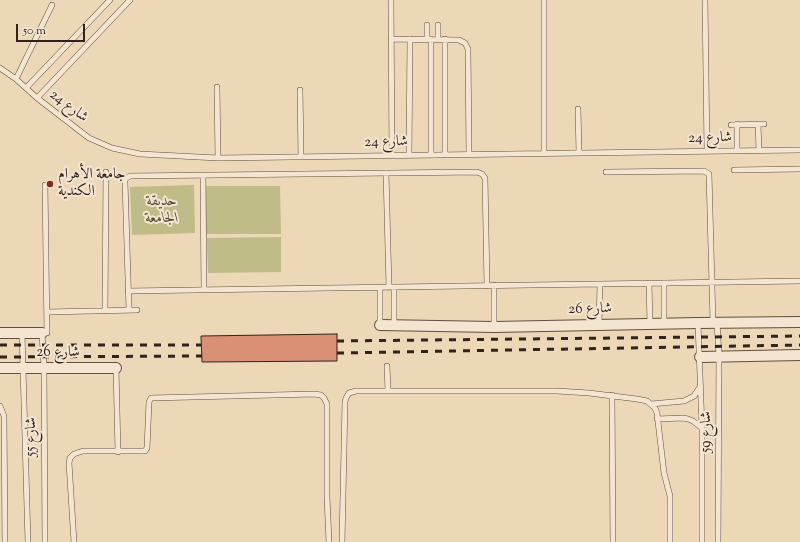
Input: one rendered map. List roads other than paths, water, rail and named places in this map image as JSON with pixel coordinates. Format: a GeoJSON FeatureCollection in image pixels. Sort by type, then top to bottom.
{"type":"FeatureCollection","features":[{"type":"Feature","properties":{"kind":"street","name":"شارع 26"},"geometry":{"type":"LineString","coordinates":[[380,325],[494,327],[800,322]]}},
{"type":"Feature","properties":{"kind":"street","name":"شارع 26"},"geometry":{"type":"LineString","coordinates":[[0,333],[44,333]]}},
{"type":"Feature","properties":{"kind":"street"},"geometry":{"type":"LineString","coordinates":[[700,357],[800,355]]}},
{"type":"Feature","properties":{"kind":"street","name":"شارع 26"},"geometry":{"type":"LineString","coordinates":[[0,368],[116,368]]}},
{"type":"Feature","properties":{"kind":"lane"},"geometry":{"type":"LineString","coordinates":[[26,88],[110,0]]}},
{"type":"Feature","properties":{"kind":"lane"},"geometry":{"type":"LineString","coordinates":[[37,98],[130,0]]}},
{"type":"Feature","properties":{"kind":"lane"},"geometry":{"type":"LineString","coordinates":[[391,0],[392,155]]}},
{"type":"Feature","properties":{"kind":"lane"},"geometry":{"type":"LineString","coordinates":[[544,0],[544,153]]}},
{"type":"Feature","properties":{"kind":"lane"},"geometry":{"type":"LineString","coordinates":[[705,0],[707,151]]}},
{"type":"Feature","properties":{"kind":"lane"},"geometry":{"type":"LineString","coordinates":[[16,79],[52,5]]}},
{"type":"Feature","properties":{"kind":"lane"},"geometry":{"type":"LineString","coordinates":[[427,25],[429,39],[431,155]]}},
{"type":"Feature","properties":{"kind":"lane"},"geometry":{"type":"LineString","coordinates":[[438,25],[438,40]]}},
{"type":"Feature","properties":{"kind":"lane"},"geometry":{"type":"LineString","coordinates":[[391,39],[429,39],[462,41],[465,43],[468,49],[469,154]]}},
{"type":"Feature","properties":{"kind":"lane"},"geometry":{"type":"LineString","coordinates":[[410,40],[410,155]]}},
{"type":"Feature","properties":{"kind":"lane"},"geometry":{"type":"LineString","coordinates":[[445,40],[445,155]]}},
{"type":"Feature","properties":{"kind":"lane","name":"شارع 24"},"geometry":{"type":"LineString","coordinates":[[0,68],[16,79],[37,98],[89,138],[112,148],[140,154],[218,158],[800,150]]}},
{"type":"Feature","properties":{"kind":"lane"},"geometry":{"type":"LineString","coordinates":[[217,87],[218,158]]}},
{"type":"Feature","properties":{"kind":"lane"},"geometry":{"type":"LineString","coordinates":[[300,90],[301,157]]}},
{"type":"Feature","properties":{"kind":"lane"},"geometry":{"type":"LineString","coordinates":[[578,109],[579,153]]}},
{"type":"Feature","properties":{"kind":"lane"},"geometry":{"type":"LineString","coordinates":[[737,151],[734,124],[764,124]]}},
{"type":"Feature","properties":{"kind":"lane"},"geometry":{"type":"LineString","coordinates":[[758,124],[759,150]]}},
{"type":"Feature","properties":{"kind":"lane"},"geometry":{"type":"LineString","coordinates":[[734,170],[800,169]]}},
{"type":"Feature","properties":{"kind":"lane","name":"شارع 59"},"geometry":{"type":"LineString","coordinates":[[606,172],[704,171],[707,172],[709,178],[715,323],[719,356],[718,542]]}},
{"type":"Feature","properties":{"kind":"lane"},"geometry":{"type":"LineString","coordinates":[[105,311],[106,172]]}},
{"type":"Feature","properties":{"kind":"lane"},"geometry":{"type":"LineString","coordinates":[[129,310],[125,179],[130,176],[477,172],[482,174],[485,178],[487,286]]}},
{"type":"Feature","properties":{"kind":"lane"},"geometry":{"type":"LineString","coordinates":[[386,173],[394,325]]}},
{"type":"Feature","properties":{"kind":"lane"},"geometry":{"type":"LineString","coordinates":[[204,176],[204,290]]}},
{"type":"Feature","properties":{"kind":"lane","name":"شارع 55"},"geometry":{"type":"LineString","coordinates":[[45,185],[47,312],[44,333],[45,542]]}},
{"type":"Feature","properties":{"kind":"lane"},"geometry":{"type":"LineString","coordinates":[[128,291],[800,281]]}},
{"type":"Feature","properties":{"kind":"lane"},"geometry":{"type":"LineString","coordinates":[[649,283],[650,324]]}},
{"type":"Feature","properties":{"kind":"lane"},"geometry":{"type":"LineString","coordinates":[[664,283],[664,324]]}},
{"type":"Feature","properties":{"kind":"lane"},"geometry":{"type":"LineString","coordinates":[[599,325],[600,284]]}},
{"type":"Feature","properties":{"kind":"lane"},"geometry":{"type":"LineString","coordinates":[[494,286],[494,327]]}},
{"type":"Feature","properties":{"kind":"lane"},"geometry":{"type":"LineString","coordinates":[[380,287],[380,325]]}},
{"type":"Feature","properties":{"kind":"lane"},"geometry":{"type":"LineString","coordinates":[[47,312],[137,310]]}},
{"type":"Feature","properties":{"kind":"lane","name":"شارع 59"},"geometry":{"type":"LineString","coordinates":[[698,323],[702,428],[702,542]]}},
{"type":"Feature","properties":{"kind":"lane","name":"شارع 55"},"geometry":{"type":"LineString","coordinates":[[22,333],[28,542]]}},
{"type":"Feature","properties":{"kind":"lane"},"geometry":{"type":"LineString","coordinates":[[387,366],[388,391]]}},
{"type":"Feature","properties":{"kind":"lane"},"geometry":{"type":"LineString","coordinates":[[116,368],[118,452]]}},
{"type":"Feature","properties":{"kind":"lane"},"geometry":{"type":"LineString","coordinates":[[342,542],[346,398],[349,393],[388,391],[557,391],[642,400],[651,404],[684,401],[694,396],[700,386]]}},
{"type":"Feature","properties":{"kind":"lane"},"geometry":{"type":"LineString","coordinates":[[74,542],[69,463],[70,458],[78,452],[144,452],[147,450],[148,402],[152,397],[314,394],[321,395],[327,404],[327,497],[329,542]]}},
{"type":"Feature","properties":{"kind":"lane"},"geometry":{"type":"LineString","coordinates":[[612,396],[613,542]]}},
{"type":"Feature","properties":{"kind":"lane"},"geometry":{"type":"LineString","coordinates":[[651,404],[657,413],[662,462],[670,496],[670,542]]}},
{"type":"Feature","properties":{"kind":"lane"},"geometry":{"type":"LineString","coordinates":[[0,406],[4,416],[5,542]]}},
{"type":"Feature","properties":{"kind":"lane"},"geometry":{"type":"LineString","coordinates":[[658,419],[683,418],[693,421],[702,428]]}},
{"type":"Feature","properties":{"kind":"railway"},"geometry":{"type":"LineString","coordinates":[[337,341],[800,336]]}},
{"type":"Feature","properties":{"kind":"railway"},"geometry":{"type":"LineString","coordinates":[[0,345],[201,345]]}},
{"type":"Feature","properties":{"kind":"railway"},"geometry":{"type":"LineString","coordinates":[[337,353],[800,345]]}},
{"type":"Feature","properties":{"kind":"railway"},"geometry":{"type":"LineString","coordinates":[[0,357],[202,356]]}},
{"type":"Feature","properties":{"kind":"place","name":"جامعة الأهرام الكندية"},"geometry":{"type":"Point","coordinates":[50,184]}},
{"type":"Feature","properties":{"kind":"park label","name":"حديقة الجامعة"},"geometry":{"type":"Point","coordinates":[162,210]}}]}
